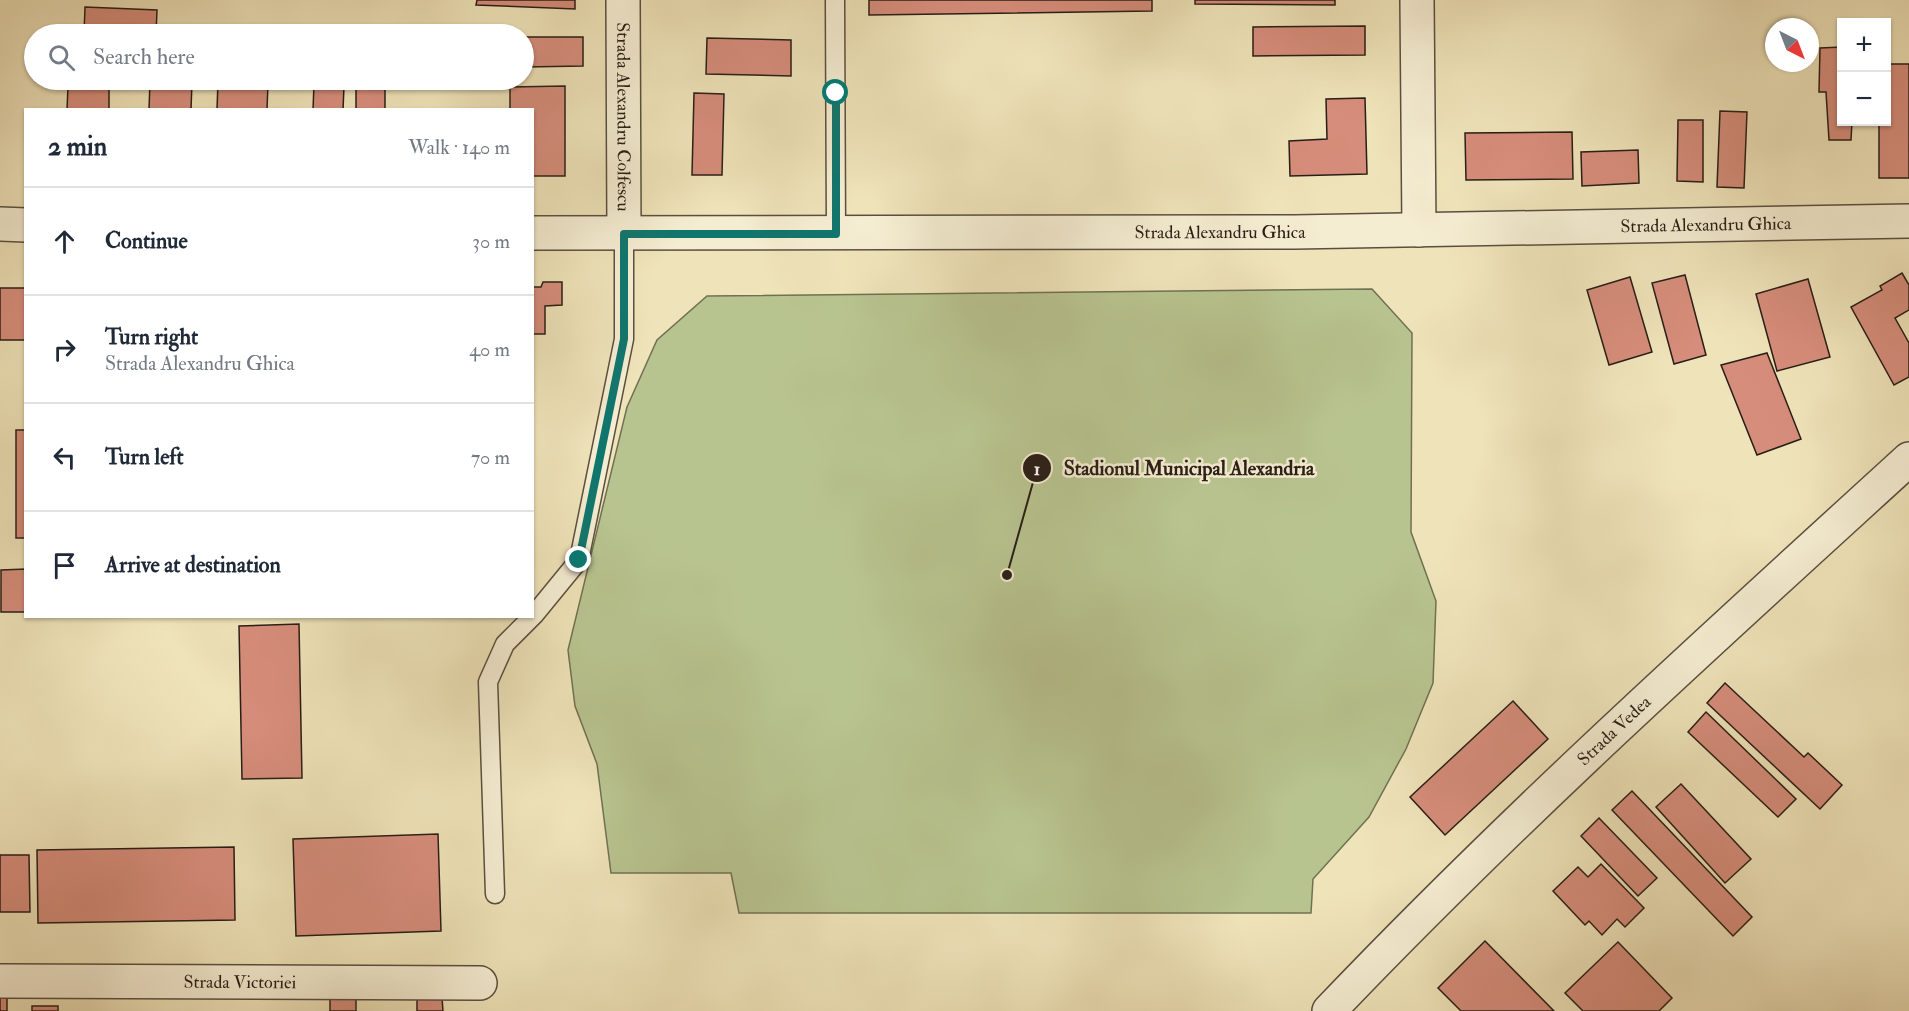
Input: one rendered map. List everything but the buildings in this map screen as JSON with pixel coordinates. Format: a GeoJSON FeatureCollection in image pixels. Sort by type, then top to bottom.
{"type":"FeatureCollection","features":[{"type":"Feature","properties":{"kind":"street","name":"Strada Alexandru Colfescu"},"geometry":{"type":"LineString","coordinates":[[623,0],[624,234]]}},
{"type":"Feature","properties":{"kind":"street"},"geometry":{"type":"LineString","coordinates":[[1417,0],[1419,230]]}},
{"type":"Feature","properties":{"kind":"street","name":"Strada Alexandru Ghica"},"geometry":{"type":"LineString","coordinates":[[534,233],[836,234],[1419,230],[1909,221]]}},
{"type":"Feature","properties":{"kind":"street"},"geometry":{"type":"LineString","coordinates":[[0,224],[24,225]]}},
{"type":"Feature","properties":{"kind":"street","name":"Strada Vedea"},"geometry":{"type":"LineString","coordinates":[[1329,1011],[1441,897],[1708,642],[1909,459]]}},
{"type":"Feature","properties":{"kind":"street","name":"Strada Victoriei"},"geometry":{"type":"LineString","coordinates":[[0,981],[480,983]]}},
{"type":"Feature","properties":{"kind":"lane"},"geometry":{"type":"LineString","coordinates":[[835,0],[836,234]]}},
{"type":"Feature","properties":{"kind":"lane"},"geometry":{"type":"LineString","coordinates":[[534,613],[560,586],[579,560],[624,339],[624,234]]}},
{"type":"Feature","properties":{"kind":"lane"},"geometry":{"type":"LineString","coordinates":[[495,894],[488,682],[505,644],[530,618]]}},
{"type":"Feature","properties":{"kind":"green space"},"geometry":{"type":"Polygon","coordinates":[[[1372,289],[1412,333],[1411,532],[1436,601],[1433,683],[1406,749],[1369,817],[1313,879],[1311,913],[739,913],[731,873],[611,873],[597,764],[575,706],[568,650],[627,407],[657,340],[707,296],[1372,289]]]}},
{"type":"Feature","properties":{"kind":"place","name":"Stadionul Municipal Alexandria"},"geometry":{"type":"Point","coordinates":[1007,575]}},
{"type":"Feature","properties":{"kind":"route"},"geometry":{"type":"LineString","coordinates":[[579,560],[624,339],[624,234],[836,234],[836,93]]}}]}
